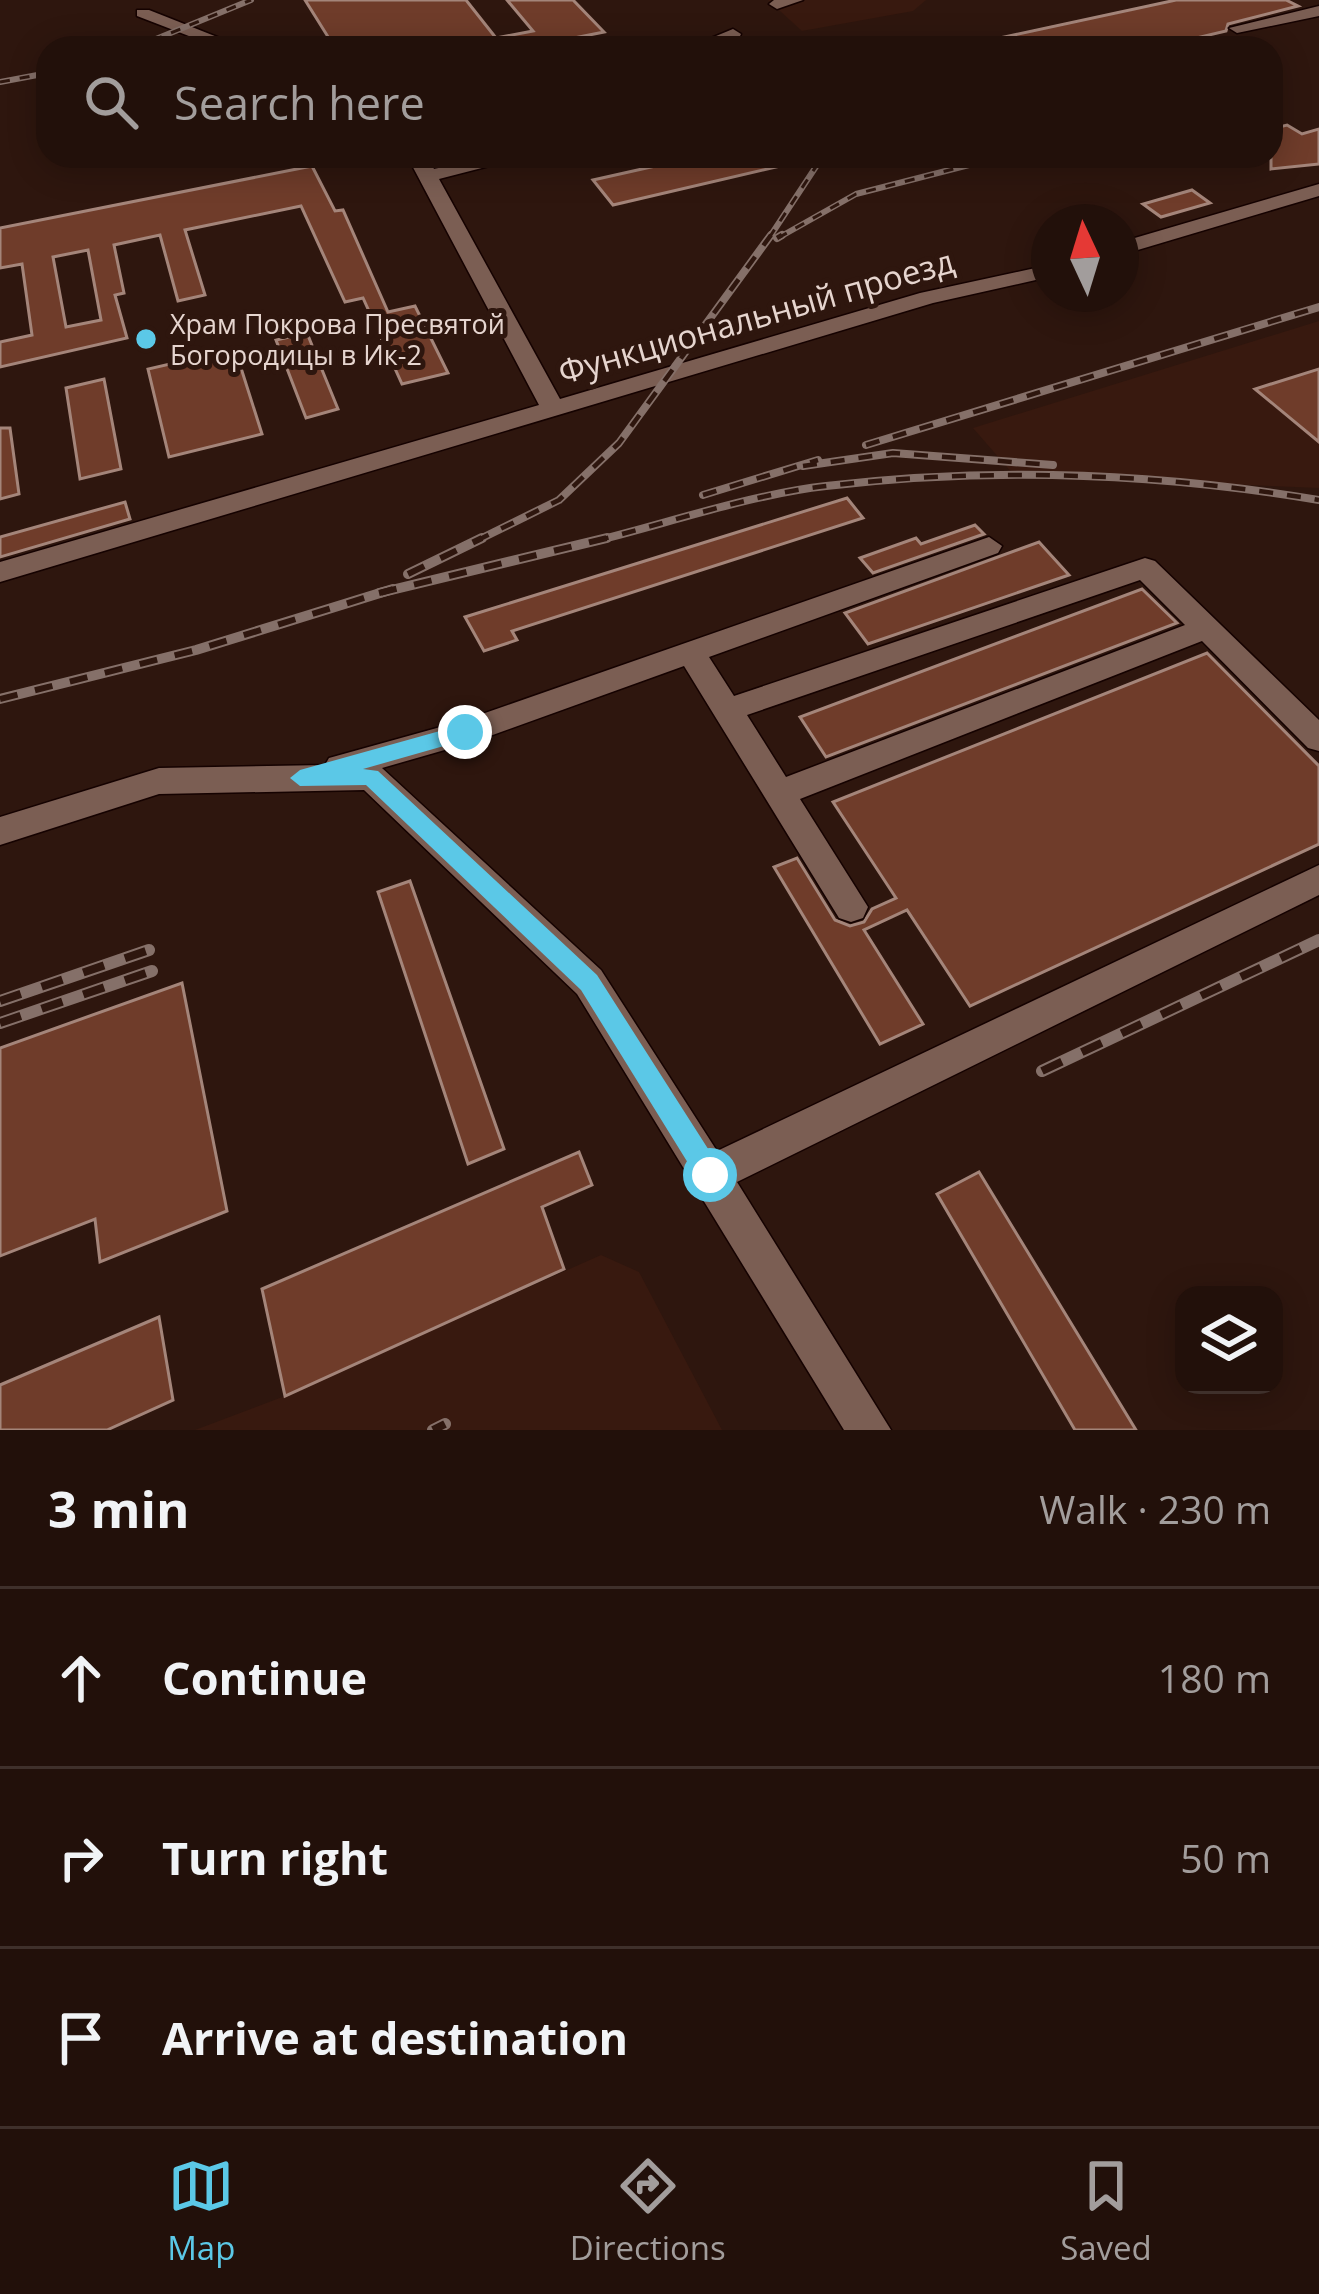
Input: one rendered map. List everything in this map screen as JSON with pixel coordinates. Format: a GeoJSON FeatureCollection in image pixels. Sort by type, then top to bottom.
{"type":"FeatureCollection","features":[{"type":"Feature","properties":{"kind":"street"},"geometry":{"type":"LineString","coordinates":[[1238,28],[1319,11]]}},
{"type":"Feature","properties":{"kind":"street"},"geometry":{"type":"LineString","coordinates":[[143,13],[204,36]]}},
{"type":"Feature","properties":{"kind":"street"},"geometry":{"type":"LineString","coordinates":[[729,36],[733,34]]}},
{"type":"Feature","properties":{"kind":"street"},"geometry":{"type":"LineString","coordinates":[[423,168],[553,408]]}},
{"type":"Feature","properties":{"kind":"street"},"geometry":{"type":"LineString","coordinates":[[1139,244],[1319,190]]}},
{"type":"Feature","properties":{"kind":"street","name":"Функциональный проезд"},"geometry":{"type":"LineString","coordinates":[[0,572],[928,298],[1031,275]]}},
{"type":"Feature","properties":{"kind":"street"},"geometry":{"type":"LineString","coordinates":[[300,778],[465,732],[989,546]]}},
{"type":"Feature","properties":{"kind":"street"},"geometry":{"type":"LineString","coordinates":[[728,710],[1145,568],[1319,739]]}},
{"type":"Feature","properties":{"kind":"street"},"geometry":{"type":"LineString","coordinates":[[780,793],[1206,628]]}},
{"type":"Feature","properties":{"kind":"street"},"geometry":{"type":"LineString","coordinates":[[691,652],[851,907]]}},
{"type":"Feature","properties":{"kind":"street"},"geometry":{"type":"LineString","coordinates":[[0,831],[160,781],[371,777],[589,982],[869,1430]]}},
{"type":"Feature","properties":{"kind":"street"},"geometry":{"type":"LineString","coordinates":[[710,1175],[1319,879]]}},
{"type":"Feature","properties":{"kind":"shaded area"},"geometry":{"type":"Polygon","coordinates":[[[768,0],[926,0],[913,11],[802,31],[768,0]]]}},
{"type":"Feature","properties":{"kind":"shaded area"},"geometry":{"type":"Polygon","coordinates":[[[1319,321],[1319,488],[1014,475],[973,428],[1319,321]]]}},
{"type":"Feature","properties":{"kind":"shaded area"},"geometry":{"type":"Polygon","coordinates":[[[601,1255],[639,1272],[722,1430],[195,1430],[285,1396],[601,1255]]]}},
{"type":"Feature","properties":{"kind":"building"},"geometry":{"type":"Polygon","coordinates":[[[305,0],[466,0],[494,36],[328,36],[305,0]]]}},
{"type":"Feature","properties":{"kind":"building"},"geometry":{"type":"Polygon","coordinates":[[[507,0],[573,0],[604,32],[507,36],[533,31],[507,0]]]}},
{"type":"Feature","properties":{"kind":"building"},"geometry":{"type":"Polygon","coordinates":[[[1176,0],[1286,0],[1298,6],[1228,24],[1226,31],[1205,36],[1009,36],[1176,0]]]}},
{"type":"Feature","properties":{"kind":"building"},"geometry":{"type":"Polygon","coordinates":[[[1283,126],[1302,134],[1319,129],[1319,164],[1283,168],[1283,126]]]}},
{"type":"Feature","properties":{"kind":"building"},"geometry":{"type":"Polygon","coordinates":[[[313,168],[335,211],[343,210],[388,312],[415,306],[448,373],[402,384],[363,298],[345,302],[301,206],[185,230],[205,295],[178,301],[160,235],[114,245],[124,293],[115,295],[127,338],[0,367],[0,342],[32,335],[22,264],[0,268],[0,228],[313,168]],[[88,250],[53,257],[66,327],[101,320],[88,250]]]}},
{"type":"Feature","properties":{"kind":"building"},"geometry":{"type":"Polygon","coordinates":[[[646,168],[772,168],[613,205],[593,180],[646,168]]]}},
{"type":"Feature","properties":{"kind":"building"},"geometry":{"type":"Polygon","coordinates":[[[1192,190],[1210,203],[1161,217],[1143,204],[1192,190]]]}},
{"type":"Feature","properties":{"kind":"building"},"geometry":{"type":"Polygon","coordinates":[[[307,333],[338,409],[306,418],[276,340],[307,333]]]}},
{"type":"Feature","properties":{"kind":"building"},"geometry":{"type":"Polygon","coordinates":[[[235,349],[262,434],[169,457],[148,369],[235,349]]]}},
{"type":"Feature","properties":{"kind":"building"},"geometry":{"type":"Polygon","coordinates":[[[1319,369],[1319,442],[1255,389],[1319,369]]]}},
{"type":"Feature","properties":{"kind":"building"},"geometry":{"type":"Polygon","coordinates":[[[104,379],[121,469],[80,479],[66,388],[104,379]]]}},
{"type":"Feature","properties":{"kind":"building"},"geometry":{"type":"Polygon","coordinates":[[[0,428],[10,428],[19,494],[0,499],[0,428]]]}},
{"type":"Feature","properties":{"kind":"building"},"geometry":{"type":"Polygon","coordinates":[[[847,498],[863,518],[512,631],[517,640],[484,651],[465,617],[847,498]]]}},
{"type":"Feature","properties":{"kind":"building"},"geometry":{"type":"Polygon","coordinates":[[[125,502],[130,519],[0,557],[0,537],[125,502]]]}},
{"type":"Feature","properties":{"kind":"building"},"geometry":{"type":"Polygon","coordinates":[[[975,525],[984,534],[873,573],[860,558],[916,538],[921,544],[975,525]]]}},
{"type":"Feature","properties":{"kind":"building"},"geometry":{"type":"Polygon","coordinates":[[[1039,542],[1069,575],[868,644],[845,613],[1039,542]]]}},
{"type":"Feature","properties":{"kind":"building"},"geometry":{"type":"Polygon","coordinates":[[[1142,589],[1177,623],[826,757],[800,717],[1142,589]]]}},
{"type":"Feature","properties":{"kind":"building"},"geometry":{"type":"Polygon","coordinates":[[[1207,653],[1319,766],[1319,844],[970,1006],[907,910],[864,930],[923,1024],[880,1044],[774,867],[797,858],[835,920],[850,926],[864,922],[872,909],[896,898],[833,802],[1207,653]]]}},
{"type":"Feature","properties":{"kind":"building"},"geometry":{"type":"Polygon","coordinates":[[[410,881],[504,1149],[468,1164],[378,892],[410,881]]]}},
{"type":"Feature","properties":{"kind":"building"},"geometry":{"type":"Polygon","coordinates":[[[182,983],[227,1211],[100,1262],[95,1219],[0,1256],[0,1048],[182,983]]]}},
{"type":"Feature","properties":{"kind":"building"},"geometry":{"type":"Polygon","coordinates":[[[579,1152],[592,1185],[542,1207],[564,1269],[285,1396],[262,1289],[579,1152]]]}},
{"type":"Feature","properties":{"kind":"building"},"geometry":{"type":"Polygon","coordinates":[[[979,1172],[1136,1430],[1075,1430],[937,1194],[979,1172]]]}},
{"type":"Feature","properties":{"kind":"building"},"geometry":{"type":"Polygon","coordinates":[[[159,1317],[173,1400],[107,1430],[0,1430],[0,1385],[159,1317]]]}},
{"type":"Feature","properties":{"kind":"railway"},"geometry":{"type":"LineString","coordinates":[[163,36],[251,0]]}},
{"type":"Feature","properties":{"kind":"railway"},"geometry":{"type":"LineString","coordinates":[[0,82],[36,75]]}},
{"type":"Feature","properties":{"kind":"railway"},"geometry":{"type":"LineString","coordinates":[[771,235],[815,168]]}},
{"type":"Feature","properties":{"kind":"railway"},"geometry":{"type":"LineString","coordinates":[[778,238],[856,194],[957,168]]}},
{"type":"Feature","properties":{"kind":"railway"},"geometry":{"type":"LineString","coordinates":[[476,541],[559,500],[619,443],[771,235]]}},
{"type":"Feature","properties":{"kind":"railway"},"geometry":{"type":"LineString","coordinates":[[777,238],[782,235]]}},
{"type":"Feature","properties":{"kind":"railway"},"geometry":{"type":"LineString","coordinates":[[866,445],[1319,307]]}},
{"type":"Feature","properties":{"kind":"railway"},"geometry":{"type":"LineString","coordinates":[[803,466],[893,453],[1053,465]]}},
{"type":"Feature","properties":{"kind":"railway"},"geometry":{"type":"LineString","coordinates":[[703,495],[818,460]]}},
{"type":"Feature","properties":{"kind":"railway"},"geometry":{"type":"LineString","coordinates":[[599,540],[798,490],[949,476],[1135,479],[1319,500]]}},
{"type":"Feature","properties":{"kind":"railway"},"geometry":{"type":"LineString","coordinates":[[408,574],[482,538]]}},
{"type":"Feature","properties":{"kind":"railway"},"geometry":{"type":"LineString","coordinates":[[599,540],[607,538]]}},
{"type":"Feature","properties":{"kind":"railway"},"geometry":{"type":"LineString","coordinates":[[384,592],[599,540]]}},
{"type":"Feature","properties":{"kind":"railway"},"geometry":{"type":"LineString","coordinates":[[384,592],[393,589]]}},
{"type":"Feature","properties":{"kind":"railway"},"geometry":{"type":"LineString","coordinates":[[0,699],[196,650],[384,592]]}},
{"type":"Feature","properties":{"kind":"railway"},"geometry":{"type":"LineString","coordinates":[[379,593],[384,592]]}},
{"type":"Feature","properties":{"kind":"railway"},"geometry":{"type":"LineString","coordinates":[[1042,1071],[1319,940]]}},
{"type":"Feature","properties":{"kind":"railway"},"geometry":{"type":"LineString","coordinates":[[0,1001],[149,950]]}},
{"type":"Feature","properties":{"kind":"railway"},"geometry":{"type":"LineString","coordinates":[[0,1023],[152,971]]}},
{"type":"Feature","properties":{"kind":"railway"},"geometry":{"type":"LineString","coordinates":[[433,1430],[445,1424]]}},
{"type":"Feature","properties":{"kind":"place","name":"Храм Покрова Пресвятой Богородицы в Ик-2"},"geometry":{"type":"Point","coordinates":[146,339]}},
{"type":"Feature","properties":{"kind":"route"},"geometry":{"type":"LineString","coordinates":[[465,732],[300,778],[371,777],[589,982],[710,1175]]}}]}
